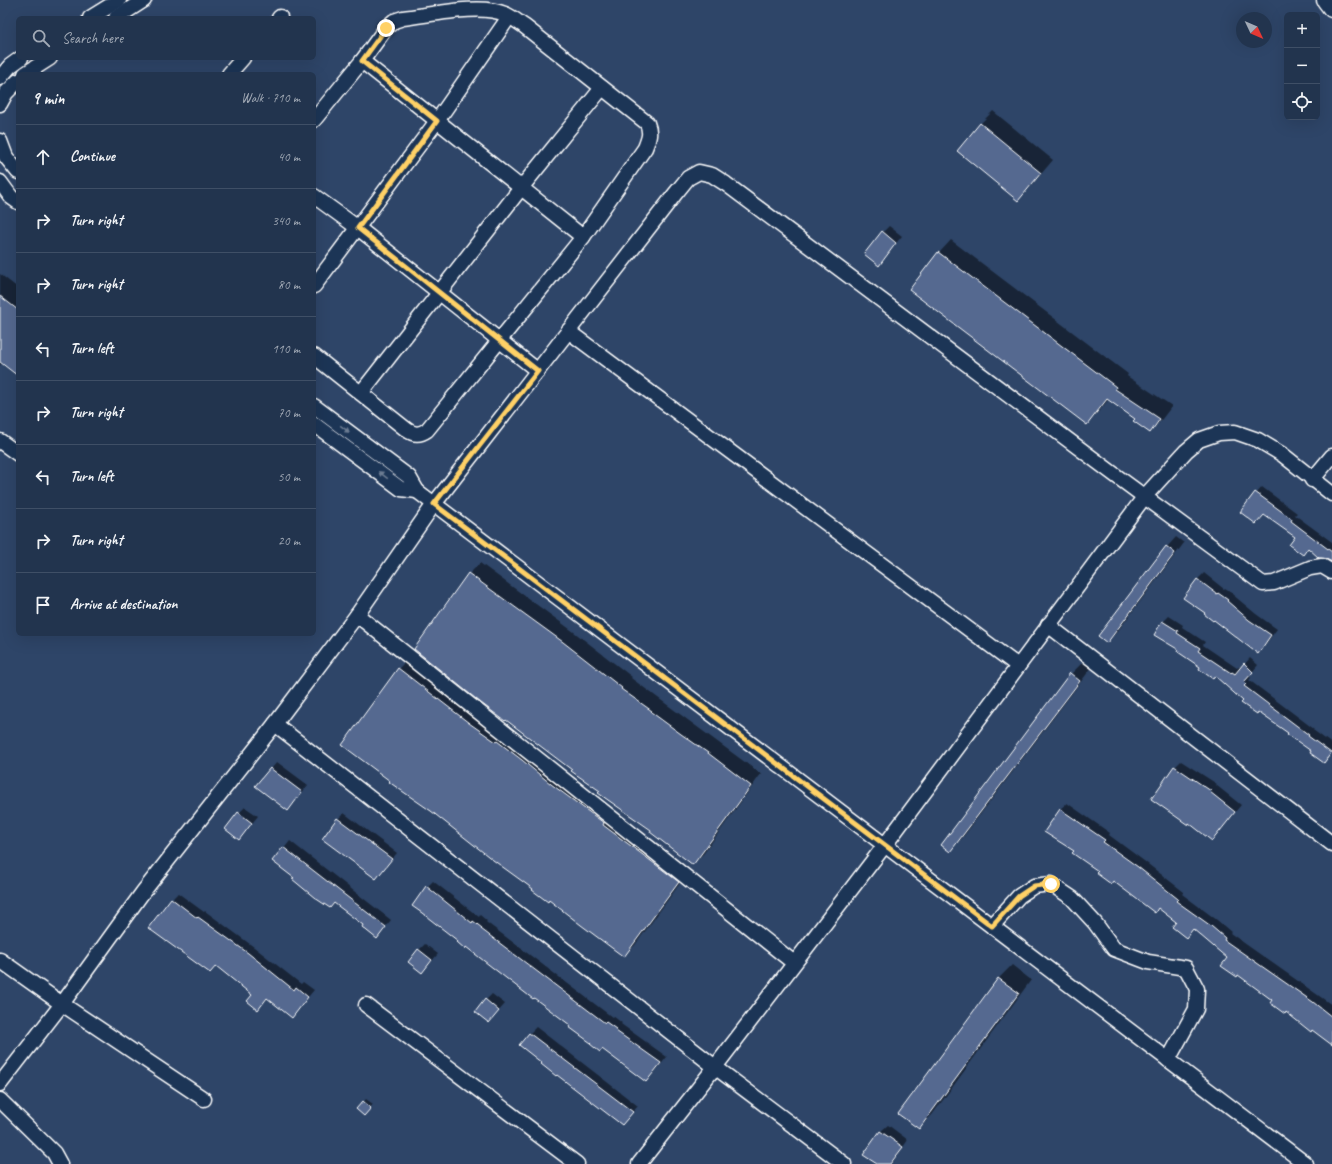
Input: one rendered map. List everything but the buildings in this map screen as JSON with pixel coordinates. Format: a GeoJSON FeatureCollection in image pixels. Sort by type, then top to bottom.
{"type":"FeatureCollection","features":[{"type":"Feature","properties":{"kind":"main road"},"geometry":{"type":"LineString","coordinates":[[1326,0],[1332,8]]}},
{"type":"Feature","properties":{"kind":"street"},"geometry":{"type":"LineString","coordinates":[[93,16],[119,0]]}},
{"type":"Feature","properties":{"kind":"street"},"geometry":{"type":"LineString","coordinates":[[119,16],[144,0]]}},
{"type":"Feature","properties":{"kind":"street"},"geometry":{"type":"LineString","coordinates":[[316,118],[362,61],[386,28],[394,21],[403,18],[472,9],[489,10],[505,14],[524,26],[647,123],[650,130],[649,139],[645,148],[583,237],[427,430],[423,433],[417,435],[407,430],[316,358]]}},
{"type":"Feature","properties":{"kind":"street"},"geometry":{"type":"LineString","coordinates":[[316,283],[437,121],[509,17]]}},
{"type":"Feature","properties":{"kind":"street"},"geometry":{"type":"LineString","coordinates":[[28,72],[47,60]]}},
{"type":"Feature","properties":{"kind":"street"},"geometry":{"type":"LineString","coordinates":[[231,72],[242,60]]}},
{"type":"Feature","properties":{"kind":"street"},"geometry":{"type":"LineString","coordinates":[[362,61],[583,237]]}},
{"type":"Feature","properties":{"kind":"street"},"geometry":{"type":"LineString","coordinates":[[0,78],[11,63],[22,72]]}},
{"type":"Feature","properties":{"kind":"street"},"geometry":{"type":"LineString","coordinates":[[0,104],[6,93],[16,83]]}},
{"type":"Feature","properties":{"kind":"street"},"geometry":{"type":"LineString","coordinates":[[362,393],[521,188],[602,88]]}},
{"type":"Feature","properties":{"kind":"street"},"geometry":{"type":"LineString","coordinates":[[0,141],[6,157],[16,170]]}},
{"type":"Feature","properties":{"kind":"street"},"geometry":{"type":"LineString","coordinates":[[0,1084],[62,1004],[143,892],[275,724],[357,615],[434,504],[688,178],[699,172],[712,175],[726,184],[1263,584],[1274,583],[1310,568],[1322,566],[1332,572]]}},
{"type":"Feature","properties":{"kind":"street"},"geometry":{"type":"LineString","coordinates":[[0,182],[11,197],[16,201]]}},
{"type":"Feature","properties":{"kind":"street"},"geometry":{"type":"LineString","coordinates":[[316,197],[358,228],[538,371]]}},
{"type":"Feature","properties":{"kind":"street"},"geometry":{"type":"LineString","coordinates":[[568,331],[1018,666]]}},
{"type":"Feature","properties":{"kind":"street"},"geometry":{"type":"LineString","coordinates":[[316,407],[409,477],[417,491],[434,504],[1306,1164]]}},
{"type":"Feature","properties":{"kind":"street"},"geometry":{"type":"LineString","coordinates":[[316,425],[401,489],[417,491]]}},
{"type":"Feature","properties":{"kind":"street"},"geometry":{"type":"LineString","coordinates":[[639,1164],[885,844],[1145,496],[1186,451],[1199,440],[1219,433],[1235,432],[1258,440],[1282,456],[1332,494]]}},
{"type":"Feature","properties":{"kind":"street"},"geometry":{"type":"LineString","coordinates":[[0,441],[16,453]]}},
{"type":"Feature","properties":{"kind":"street"},"geometry":{"type":"LineString","coordinates":[[1312,480],[1332,456]]}},
{"type":"Feature","properties":{"kind":"street"},"geometry":{"type":"LineString","coordinates":[[357,615],[794,963]]}},
{"type":"Feature","properties":{"kind":"street"},"geometry":{"type":"LineString","coordinates":[[1048,626],[1332,844]]}},
{"type":"Feature","properties":{"kind":"street"},"geometry":{"type":"LineString","coordinates":[[275,724],[715,1067],[844,1164]]}},
{"type":"Feature","properties":{"kind":"street"},"geometry":{"type":"LineString","coordinates":[[992,926],[1019,896],[1034,886],[1051,884],[1072,898],[1095,923],[1114,949],[1148,962],[1186,968],[1197,989],[1196,1009],[1168,1060]]}},
{"type":"Feature","properties":{"kind":"street"},"geometry":{"type":"LineString","coordinates":[[1,963],[204,1099]]}},
{"type":"Feature","properties":{"kind":"street"},"geometry":{"type":"LineString","coordinates":[[366,1005],[577,1164]]}},
{"type":"Feature","properties":{"kind":"street"},"geometry":{"type":"LineString","coordinates":[[0,1100],[54,1153],[60,1164]]}},
{"type":"Feature","properties":{"kind":"route"},"geometry":{"type":"LineString","coordinates":[[386,28],[362,61],[437,121],[358,228],[538,371],[434,504],[992,926],[1019,896],[1034,886],[1051,884]]}}]}
